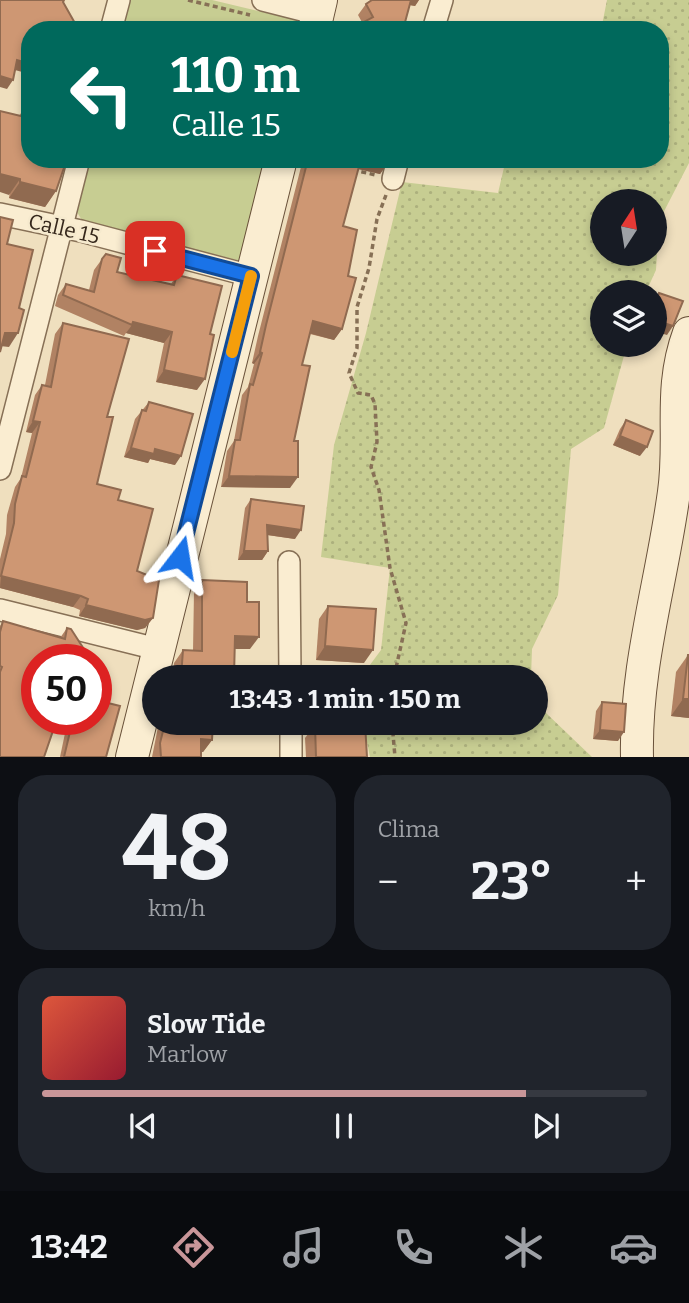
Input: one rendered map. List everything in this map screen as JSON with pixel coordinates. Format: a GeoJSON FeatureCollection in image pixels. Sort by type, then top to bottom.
{"type":"FeatureCollection","features":[{"type":"Feature","properties":{"kind":"main road"},"geometry":{"type":"LineString","coordinates":[[132,757],[279,168]]}},
{"type":"Feature","properties":{"kind":"main road"},"geometry":{"type":"LineString","coordinates":[[637,757],[636,719],[642,664],[674,491],[682,404],[679,361],[689,332]]}},
{"type":"Feature","properties":{"kind":"street"},"geometry":{"type":"LineString","coordinates":[[113,21],[118,0]]}},
{"type":"Feature","properties":{"kind":"street"},"geometry":{"type":"LineString","coordinates":[[436,21],[442,0]]}},
{"type":"Feature","properties":{"kind":"street"},"geometry":{"type":"LineString","coordinates":[[257,8],[318,14]]}},
{"type":"Feature","properties":{"kind":"street"},"geometry":{"type":"LineString","coordinates":[[0,469],[77,168]]}},
{"type":"Feature","properties":{"kind":"street","name":"Calle 15"},"geometry":{"type":"LineString","coordinates":[[0,214],[61,229],[81,231],[251,276]]}},
{"type":"Feature","properties":{"kind":"street"},"geometry":{"type":"LineString","coordinates":[[289,562],[290,665]]}},
{"type":"Feature","properties":{"kind":"street"},"geometry":{"type":"LineString","coordinates":[[0,610],[157,649]]}},
{"type":"Feature","properties":{"kind":"street"},"geometry":{"type":"LineString","coordinates":[[291,735],[291,757]]}},
{"type":"Feature","properties":{"kind":"path"},"geometry":{"type":"LineString","coordinates":[[188,0],[257,8]]}},
{"type":"Feature","properties":{"kind":"path"},"geometry":{"type":"LineString","coordinates":[[346,168],[391,172],[394,185],[386,195],[377,219],[369,268],[357,307],[357,348],[349,373],[358,393],[371,395],[375,404],[377,442],[371,467],[379,490],[390,568],[406,623],[397,665]]}},
{"type":"Feature","properties":{"kind":"path"},"geometry":{"type":"LineString","coordinates":[[393,735],[396,757]]}},
{"type":"Feature","properties":{"kind":"green space"},"geometry":{"type":"Polygon","coordinates":[[[130,0],[212,0],[297,21],[125,21],[130,0]]]}},
{"type":"Feature","properties":{"kind":"green space"},"geometry":{"type":"Polygon","coordinates":[[[607,0],[689,0],[689,163],[667,206],[667,189],[590,189],[590,266],[656,266],[656,270],[651,280],[590,280],[590,357],[624,357],[604,428],[571,449],[558,595],[532,649],[531,665],[370,665],[381,650],[390,568],[321,557],[334,445],[366,333],[402,182],[498,193],[504,168],[669,168],[669,21],[603,21],[607,0]]]}},
{"type":"Feature","properties":{"kind":"green space"},"geometry":{"type":"Polygon","coordinates":[[[89,168],[267,168],[241,261],[83,222],[77,212],[89,168]]]}},
{"type":"Feature","properties":{"kind":"green space"},"geometry":{"type":"Polygon","coordinates":[[[548,715],[592,757],[370,757],[365,735],[548,735],[548,715]]]}},
{"type":"Feature","properties":{"kind":"building"},"geometry":{"type":"Polygon","coordinates":[[[0,0],[64,0],[74,21],[21,21],[21,61],[17,60],[13,80],[0,76],[0,0]]]}},
{"type":"Feature","properties":{"kind":"building"},"geometry":{"type":"Polygon","coordinates":[[[372,0],[411,0],[405,21],[366,21],[373,17],[366,4],[372,0]]]}},
{"type":"Feature","properties":{"kind":"building"},"geometry":{"type":"Polygon","coordinates":[[[0,111],[21,116],[21,168],[64,168],[56,191],[0,174],[0,111]]]}},
{"type":"Feature","properties":{"kind":"building"},"geometry":{"type":"Polygon","coordinates":[[[306,168],[359,168],[343,226],[357,230],[348,276],[356,278],[342,329],[313,321],[302,365],[310,366],[294,441],[298,441],[298,477],[229,476],[235,440],[240,440],[250,384],[253,385],[262,353],[260,352],[306,168]]]}},
{"type":"Feature","properties":{"kind":"building"},"geometry":{"type":"Polygon","coordinates":[[[0,217],[13,220],[7,244],[33,250],[19,308],[24,310],[18,333],[5,333],[0,352],[0,217]]]}},
{"type":"Feature","properties":{"kind":"building"},"geometry":{"type":"Polygon","coordinates":[[[106,254],[121,258],[117,272],[174,285],[177,275],[222,286],[210,334],[214,335],[205,379],[164,370],[172,332],[133,322],[132,325],[63,295],[66,284],[94,292],[102,259],[106,254]]]}},
{"type":"Feature","properties":{"kind":"building"},"geometry":{"type":"Polygon","coordinates":[[[667,296],[683,301],[673,326],[667,324],[667,296]]]}},
{"type":"Feature","properties":{"kind":"building"},"geometry":{"type":"Polygon","coordinates":[[[63,323],[129,339],[107,417],[113,417],[97,484],[121,490],[118,500],[153,509],[137,571],[159,580],[153,618],[145,620],[86,605],[88,599],[81,596],[1,576],[22,476],[26,477],[40,422],[33,421],[42,385],[51,387],[63,323]]]}},
{"type":"Feature","properties":{"kind":"building"},"geometry":{"type":"Polygon","coordinates":[[[149,402],[193,414],[181,456],[155,449],[154,454],[131,448],[142,410],[146,411],[149,402]]]}},
{"type":"Feature","properties":{"kind":"building"},"geometry":{"type":"Polygon","coordinates":[[[626,420],[653,431],[647,447],[620,436],[626,420]]]}},
{"type":"Feature","properties":{"kind":"building"},"geometry":{"type":"Polygon","coordinates":[[[251,499],[304,506],[301,530],[267,525],[268,551],[244,551],[251,499]]]}},
{"type":"Feature","properties":{"kind":"building"},"geometry":{"type":"Polygon","coordinates":[[[202,580],[247,582],[247,602],[259,602],[259,637],[235,636],[234,665],[182,665],[183,650],[202,651],[202,580]]]}},
{"type":"Feature","properties":{"kind":"building"},"geometry":{"type":"Polygon","coordinates":[[[328,606],[376,609],[373,650],[325,646],[328,606]]]}},
{"type":"Feature","properties":{"kind":"building"},"geometry":{"type":"Polygon","coordinates":[[[3,621],[65,639],[67,628],[71,629],[81,644],[21,644],[21,735],[52,735],[44,757],[0,757],[0,632],[3,621]]]}},
{"type":"Feature","properties":{"kind":"building"},"geometry":{"type":"Polygon","coordinates":[[[688,655],[689,699],[683,699],[688,655]]]}},
{"type":"Feature","properties":{"kind":"building"},"geometry":{"type":"Polygon","coordinates":[[[602,702],[626,704],[624,732],[600,730],[602,702]]]}},
{"type":"Feature","properties":{"kind":"building"},"geometry":{"type":"Polygon","coordinates":[[[112,704],[120,706],[106,757],[64,757],[69,735],[112,735],[112,704]]]}},
{"type":"Feature","properties":{"kind":"building"},"geometry":{"type":"Polygon","coordinates":[[[162,735],[212,735],[212,740],[201,739],[201,757],[161,757],[162,735]]]}},
{"type":"Feature","properties":{"kind":"building"},"geometry":{"type":"Polygon","coordinates":[[[315,735],[366,735],[367,757],[316,757],[315,735]]]}},
{"type":"Feature","properties":{"kind":"slow traffic"},"geometry":{"type":"LineString","coordinates":[[232,352],[251,276]]}},
{"type":"Feature","properties":{"kind":"route"},"geometry":{"type":"LineString","coordinates":[[155,251],[251,276],[180,557]]}}]}
